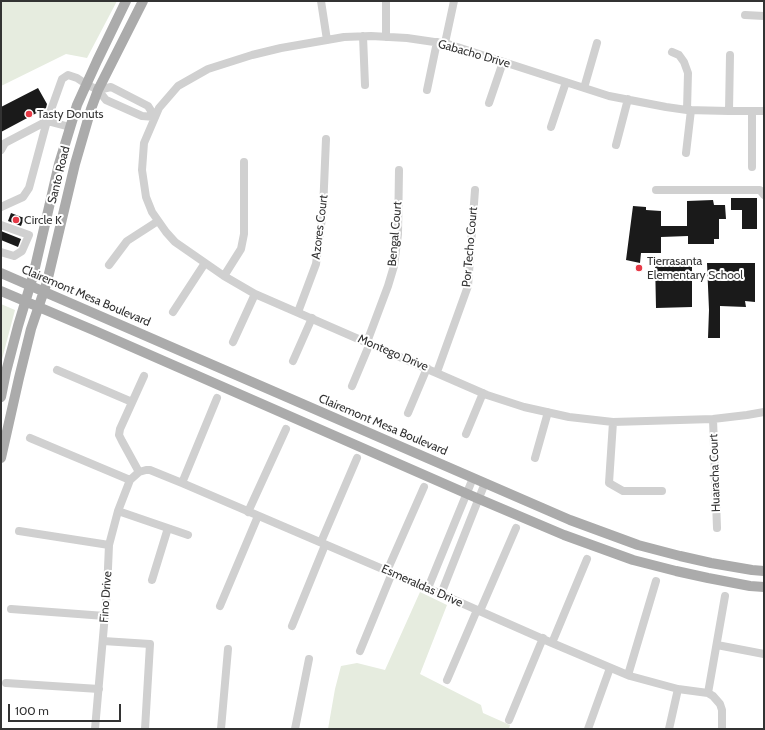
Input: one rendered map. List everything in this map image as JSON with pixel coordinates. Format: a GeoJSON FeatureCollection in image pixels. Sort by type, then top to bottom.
{"type":"FeatureCollection","features":[{"type":"Feature","properties":{"kind":"main road","name":"Santo Road"},"geometry":{"type":"LineString","coordinates":[[1,397],[18,326],[33,276],[59,164],[70,127],[86,84],[126,1]]}},
{"type":"Feature","properties":{"kind":"main road","name":"Santo Road"},"geometry":{"type":"LineString","coordinates":[[1,458],[29,336],[47,282],[75,164],[91,109],[98,90],[143,1]]}},
{"type":"Feature","properties":{"kind":"main road","name":"Clairemont Mesa Boulevard"},"geometry":{"type":"LineString","coordinates":[[1,273],[570,520],[638,545],[711,563],[764,571]]}},
{"type":"Feature","properties":{"kind":"main road"},"geometry":{"type":"LineString","coordinates":[[1,291],[466,494],[564,535],[633,560],[708,578],[750,586],[764,587]]}},
{"type":"Feature","properties":{"kind":"street"},"geometry":{"type":"LineString","coordinates":[[320,1],[327,40]]}},
{"type":"Feature","properties":{"kind":"street"},"geometry":{"type":"LineString","coordinates":[[386,1],[386,37]]}},
{"type":"Feature","properties":{"kind":"street"},"geometry":{"type":"LineString","coordinates":[[428,90],[454,1]]}},
{"type":"Feature","properties":{"kind":"street"},"geometry":{"type":"LineString","coordinates":[[745,15],[764,16]]}},
{"type":"Feature","properties":{"kind":"street"},"geometry":{"type":"LineString","coordinates":[[363,36],[365,85]]}},
{"type":"Feature","properties":{"kind":"street","name":"Gabacho Drive"},"geometry":{"type":"LineString","coordinates":[[155,117],[159,108],[178,86],[208,69],[252,55],[281,48],[344,37],[363,36],[408,38],[441,43],[609,96],[666,107],[689,110],[764,111]]}},
{"type":"Feature","properties":{"kind":"street"},"geometry":{"type":"LineString","coordinates":[[584,88],[597,43]]}},
{"type":"Feature","properties":{"kind":"street"},"geometry":{"type":"LineString","coordinates":[[672,52],[679,55],[684,62],[688,73],[689,110],[686,153]]}},
{"type":"Feature","properties":{"kind":"street"},"geometry":{"type":"LineString","coordinates":[[730,55],[730,111]]}},
{"type":"Feature","properties":{"kind":"street"},"geometry":{"type":"LineString","coordinates":[[489,103],[503,62]]}},
{"type":"Feature","properties":{"kind":"street"},"geometry":{"type":"LineString","coordinates":[[1,207],[22,196],[29,188],[47,121],[62,79],[68,74],[98,90],[106,100],[142,116],[155,117]]}},
{"type":"Feature","properties":{"kind":"street"},"geometry":{"type":"LineString","coordinates":[[551,128],[566,82]]}},
{"type":"Feature","properties":{"kind":"street"},"geometry":{"type":"LineString","coordinates":[[98,90],[111,87],[148,106],[155,117]]}},
{"type":"Feature","properties":{"kind":"street"},"geometry":{"type":"LineString","coordinates":[[616,145],[628,99]]}},
{"type":"Feature","properties":{"kind":"street"},"geometry":{"type":"LineString","coordinates":[[752,111],[752,167]]}},
{"type":"Feature","properties":{"kind":"street","name":"Montego Drive"},"geometry":{"type":"LineString","coordinates":[[155,117],[144,143],[142,170],[146,197],[152,212],[174,242],[224,276],[255,294],[483,393],[524,407],[569,417],[613,422],[713,419],[764,412]]}},
{"type":"Feature","properties":{"kind":"street"},"geometry":{"type":"LineString","coordinates":[[1,150],[5,143],[47,121],[70,127]]}},
{"type":"Feature","properties":{"kind":"street","name":"Azores Court"},"geometry":{"type":"LineString","coordinates":[[298,312],[316,264],[323,210],[326,139]]}},
{"type":"Feature","properties":{"kind":"street"},"geometry":{"type":"LineString","coordinates":[[224,276],[241,249],[244,234],[244,162]]}},
{"type":"Feature","properties":{"kind":"street","name":"Bengal Court"},"geometry":{"type":"LineString","coordinates":[[352,386],[369,343],[394,266],[398,234],[400,170]]}},
{"type":"Feature","properties":{"kind":"street","name":"Por Techo Court"},"geometry":{"type":"LineString","coordinates":[[437,372],[468,286],[475,190]]}},
{"type":"Feature","properties":{"kind":"street"},"geometry":{"type":"LineString","coordinates":[[656,190],[760,190],[764,195]]}},
{"type":"Feature","properties":{"kind":"street"},"geometry":{"type":"LineString","coordinates":[[108,265],[127,241],[158,221]]}},
{"type":"Feature","properties":{"kind":"street"},"geometry":{"type":"LineString","coordinates":[[1,224],[41,239]]}},
{"type":"Feature","properties":{"kind":"street"},"geometry":{"type":"LineString","coordinates":[[1,252],[14,256],[22,251],[29,235]]}},
{"type":"Feature","properties":{"kind":"street"},"geometry":{"type":"LineString","coordinates":[[173,312],[205,263]]}},
{"type":"Feature","properties":{"kind":"street"},"geometry":{"type":"LineString","coordinates":[[232,342],[255,294]]}},
{"type":"Feature","properties":{"kind":"street"},"geometry":{"type":"LineString","coordinates":[[293,361],[312,318]]}},
{"type":"Feature","properties":{"kind":"street"},"geometry":{"type":"LineString","coordinates":[[408,413],[427,368]]}},
{"type":"Feature","properties":{"kind":"street"},"geometry":{"type":"LineString","coordinates":[[57,370],[132,402]]}},
{"type":"Feature","properties":{"kind":"street"},"geometry":{"type":"LineString","coordinates":[[139,472],[119,435],[120,429],[144,376]]}},
{"type":"Feature","properties":{"kind":"street"},"geometry":{"type":"LineString","coordinates":[[466,434],[483,393]]}},
{"type":"Feature","properties":{"kind":"street"},"geometry":{"type":"LineString","coordinates":[[182,483],[217,398]]}},
{"type":"Feature","properties":{"kind":"street"},"geometry":{"type":"LineString","coordinates":[[535,458],[548,412]]}},
{"type":"Feature","properties":{"kind":"street","name":"Huaracha Court"},"geometry":{"type":"LineString","coordinates":[[713,419],[717,528]]}},
{"type":"Feature","properties":{"kind":"street"},"geometry":{"type":"LineString","coordinates":[[613,422],[609,483],[623,491],[662,491]]}},
{"type":"Feature","properties":{"kind":"street"},"geometry":{"type":"LineString","coordinates":[[248,512],[286,429]]}},
{"type":"Feature","properties":{"kind":"street"},"geometry":{"type":"LineString","coordinates":[[30,438],[130,480]]}},
{"type":"Feature","properties":{"kind":"street"},"geometry":{"type":"LineString","coordinates":[[292,626],[357,458]]}},
{"type":"Feature","properties":{"kind":"street","name":"Esmeraldas Drive"},"geometry":{"type":"LineString","coordinates":[[139,472],[150,470],[182,483],[628,675],[678,689],[708,693]]}},
{"type":"Feature","properties":{"kind":"street","name":"Fino Drive"},"geometry":{"type":"LineString","coordinates":[[95,729],[107,591],[109,545],[118,511],[130,480],[139,472]]}},
{"type":"Feature","properties":{"kind":"street"},"geometry":{"type":"LineString","coordinates":[[428,588],[473,478]]}},
{"type":"Feature","properties":{"kind":"street"},"geometry":{"type":"LineString","coordinates":[[441,594],[485,483]]}},
{"type":"Feature","properties":{"kind":"street"},"geometry":{"type":"LineString","coordinates":[[360,651],[424,487]]}},
{"type":"Feature","properties":{"kind":"street"},"geometry":{"type":"LineString","coordinates":[[118,511],[188,535]]}},
{"type":"Feature","properties":{"kind":"street"},"geometry":{"type":"LineString","coordinates":[[220,606],[258,516]]}},
{"type":"Feature","properties":{"kind":"street"},"geometry":{"type":"LineString","coordinates":[[152,580],[168,528]]}},
{"type":"Feature","properties":{"kind":"street"},"geometry":{"type":"LineString","coordinates":[[447,680],[516,528]]}},
{"type":"Feature","properties":{"kind":"street"},"geometry":{"type":"LineString","coordinates":[[18,531],[109,545]]}},
{"type":"Feature","properties":{"kind":"street"},"geometry":{"type":"LineString","coordinates":[[552,643],[587,559]]}},
{"type":"Feature","properties":{"kind":"street"},"geometry":{"type":"LineString","coordinates":[[628,675],[656,581]]}},
{"type":"Feature","properties":{"kind":"street"},"geometry":{"type":"LineString","coordinates":[[722,729],[722,710],[720,704],[708,693],[725,596]]}},
{"type":"Feature","properties":{"kind":"street"},"geometry":{"type":"LineString","coordinates":[[11,609],[105,616]]}},
{"type":"Feature","properties":{"kind":"street"},"geometry":{"type":"LineString","coordinates":[[509,720],[543,638]]}},
{"type":"Feature","properties":{"kind":"street"},"geometry":{"type":"LineString","coordinates":[[103,641],[150,644],[145,729]]}},
{"type":"Feature","properties":{"kind":"street"},"geometry":{"type":"LineString","coordinates":[[717,645],[764,654]]}},
{"type":"Feature","properties":{"kind":"street"},"geometry":{"type":"LineString","coordinates":[[221,729],[228,650]]}},
{"type":"Feature","properties":{"kind":"street"},"geometry":{"type":"LineString","coordinates":[[295,729],[309,659]]}},
{"type":"Feature","properties":{"kind":"street"},"geometry":{"type":"LineString","coordinates":[[588,729],[610,668]]}},
{"type":"Feature","properties":{"kind":"street"},"geometry":{"type":"LineString","coordinates":[[6,683],[99,689]]}},
{"type":"Feature","properties":{"kind":"street"},"geometry":{"type":"LineString","coordinates":[[669,729],[678,689]]}},
{"type":"Feature","properties":{"kind":"shaded area"},"geometry":{"type":"Polygon","coordinates":[[[1,1],[117,1],[87,58],[66,54],[1,86],[1,1]]]}},
{"type":"Feature","properties":{"kind":"shaded area"},"geometry":{"type":"Polygon","coordinates":[[[1,304],[15,310],[1,363],[1,304]]]}},
{"type":"Feature","properties":{"kind":"shaded area"},"geometry":{"type":"Polygon","coordinates":[[[420,592],[447,605],[420,674],[481,705],[483,713],[510,725],[509,729],[328,729],[335,689],[341,666],[357,663],[385,670],[420,592]]]}},
{"type":"Feature","properties":{"kind":"building"},"geometry":{"type":"Polygon","coordinates":[[[38,88],[47,104],[46,108],[1,132],[1,107],[38,88]]]}},
{"type":"Feature","properties":{"kind":"building"},"geometry":{"type":"Polygon","coordinates":[[[731,198],[757,198],[757,229],[742,229],[742,210],[731,210],[731,198]]]}},
{"type":"Feature","properties":{"kind":"building"},"geometry":{"type":"Polygon","coordinates":[[[713,200],[714,205],[725,205],[726,219],[719,219],[719,239],[714,239],[714,244],[688,244],[688,236],[661,237],[661,253],[641,253],[640,263],[626,260],[633,206],[646,207],[646,210],[661,211],[661,226],[687,226],[687,201],[713,200]]]}},
{"type":"Feature","properties":{"kind":"building","name":"Circle K"},"geometry":{"type":"Polygon","coordinates":[[[11,213],[24,218],[21,226],[8,221],[11,213]]]}},
{"type":"Feature","properties":{"kind":"building"},"geometry":{"type":"Polygon","coordinates":[[[1,231],[21,239],[18,247],[1,240],[1,231]]]}},
{"type":"Feature","properties":{"kind":"building"},"geometry":{"type":"Polygon","coordinates":[[[655,260],[692,260],[692,307],[656,308],[655,260]]]}},
{"type":"Feature","properties":{"kind":"building"},"geometry":{"type":"Polygon","coordinates":[[[707,263],[755,263],[755,302],[745,301],[746,307],[720,306],[720,338],[708,338],[709,310],[707,263]]]}},
{"type":"Feature","properties":{"kind":"place","name":"Tasty Donuts"},"geometry":{"type":"Point","coordinates":[29,114]}},
{"type":"Feature","properties":{"kind":"place","name":"Circle K"},"geometry":{"type":"Point","coordinates":[16,220]}},
{"type":"Feature","properties":{"kind":"place","name":"Tierrasanta Elementary School"},"geometry":{"type":"Point","coordinates":[639,268]}}]}
